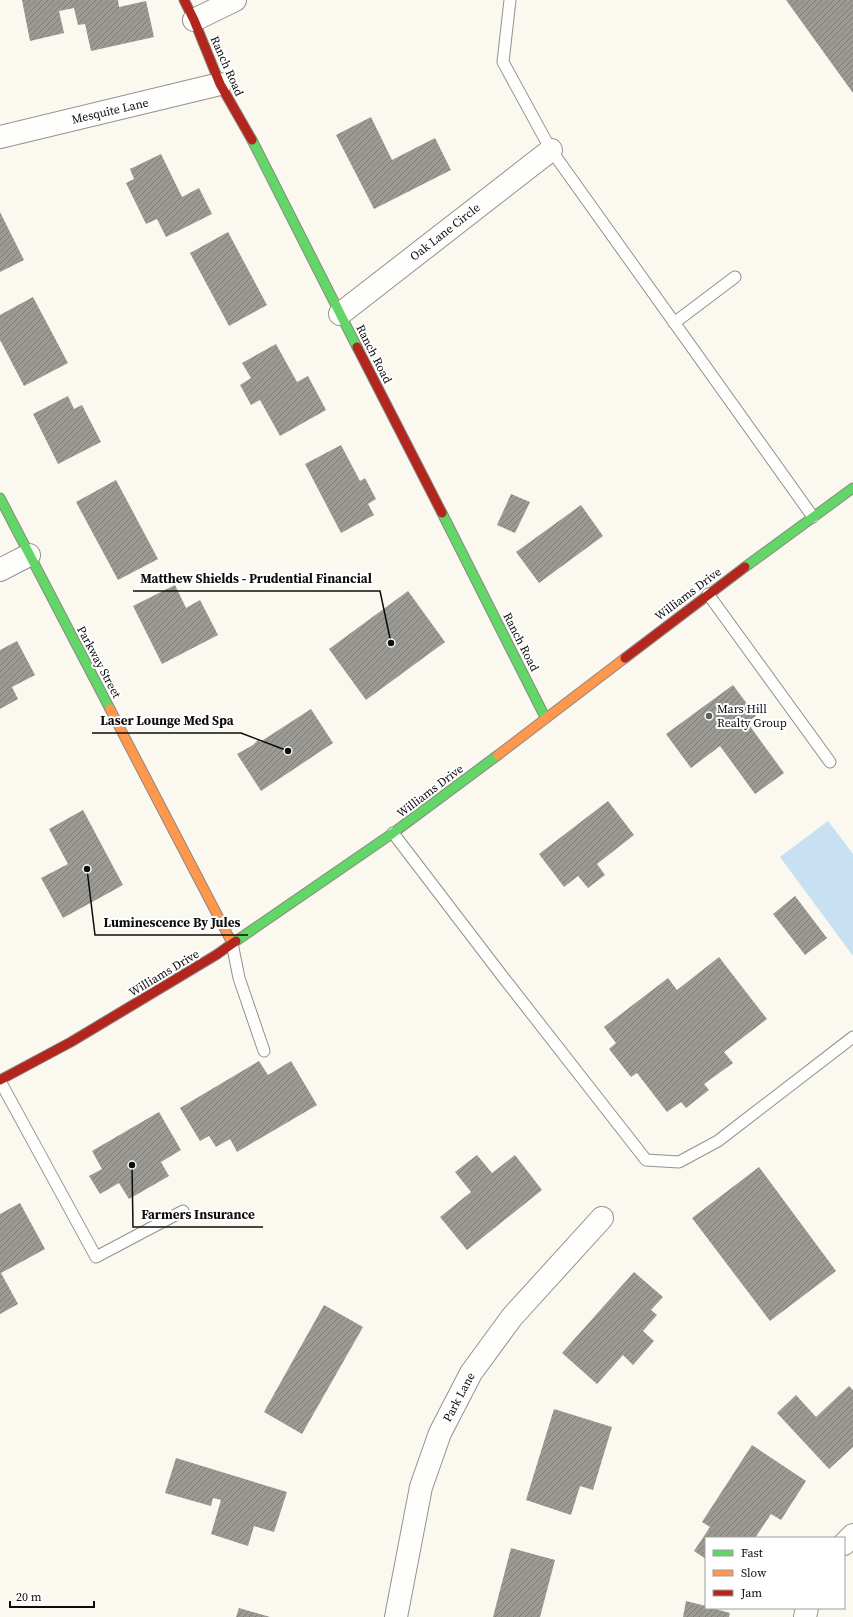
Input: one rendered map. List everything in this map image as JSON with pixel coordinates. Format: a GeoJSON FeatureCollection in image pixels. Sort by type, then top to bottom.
{"type":"FeatureCollection","features":[{"type":"Feature","properties":{"kind":"street","name":"Ranch Road"},"geometry":{"type":"LineString","coordinates":[[184,0],[194,20],[220,84],[258,150],[545,717]]}},
{"type":"Feature","properties":{"kind":"street"},"geometry":{"type":"LineString","coordinates":[[194,20],[235,0]]}},
{"type":"Feature","properties":{"kind":"street","name":"Mesquite Lane"},"geometry":{"type":"LineString","coordinates":[[0,137],[220,84]]}},
{"type":"Feature","properties":{"kind":"street","name":"Oak Lane Circle"},"geometry":{"type":"LineString","coordinates":[[340,314],[551,150]]}},
{"type":"Feature","properties":{"kind":"street","name":"Williams Drive"},"geometry":{"type":"LineString","coordinates":[[0,1081],[71,1042],[216,955],[393,833],[444,796],[545,717],[708,594],[853,488]]}},
{"type":"Feature","properties":{"kind":"street","name":"Parkway Street"},"geometry":{"type":"LineString","coordinates":[[0,498],[232,943]]}},
{"type":"Feature","properties":{"kind":"street"},"geometry":{"type":"LineString","coordinates":[[0,570],[29,555]]}},
{"type":"Feature","properties":{"kind":"street","name":"Park Lane"},"geometry":{"type":"LineString","coordinates":[[396,1617],[420,1487],[440,1433],[467,1380],[512,1317],[602,1218]]}},
{"type":"Feature","properties":{"kind":"street"},"geometry":{"type":"LineString","coordinates":[[845,1543],[853,1535]]}},
{"type":"Feature","properties":{"kind":"lane"},"geometry":{"type":"LineString","coordinates":[[510,0],[503,62],[551,150],[813,517]]}},
{"type":"Feature","properties":{"kind":"lane"},"geometry":{"type":"LineString","coordinates":[[674,323],[735,277]]}},
{"type":"Feature","properties":{"kind":"lane"},"geometry":{"type":"LineString","coordinates":[[708,594],[830,762]]}},
{"type":"Feature","properties":{"kind":"lane"},"geometry":{"type":"LineString","coordinates":[[393,833],[646,1160],[678,1162],[718,1141],[853,1037]]}},
{"type":"Feature","properties":{"kind":"lane"},"geometry":{"type":"LineString","coordinates":[[232,943],[239,978],[264,1051]]}},
{"type":"Feature","properties":{"kind":"lane"},"geometry":{"type":"LineString","coordinates":[[0,1081],[96,1257],[183,1211]]}},
{"type":"Feature","properties":{"kind":"water"},"geometry":{"type":"Polygon","coordinates":[[[828,821],[853,854],[853,956],[780,857],[828,821]]]}},
{"type":"Feature","properties":{"kind":"building"},"geometry":{"type":"Polygon","coordinates":[[[22,0],[118,0],[119,7],[146,1],[154,37],[91,51],[85,24],[78,25],[74,8],[59,11],[64,33],[30,41],[22,0]]]}},
{"type":"Feature","properties":{"kind":"building"},"geometry":{"type":"Polygon","coordinates":[[[786,0],[853,0],[853,93],[786,0]]]}},
{"type":"Feature","properties":{"kind":"building"},"geometry":{"type":"Polygon","coordinates":[[[371,117],[392,160],[435,138],[451,170],[374,209],[336,135],[371,117]]]}},
{"type":"Feature","properties":{"kind":"building"},"geometry":{"type":"Polygon","coordinates":[[[161,154],[182,197],[199,188],[212,214],[166,237],[157,219],[146,224],[126,183],[134,179],[130,169],[161,154]]]}},
{"type":"Feature","properties":{"kind":"building"},"geometry":{"type":"Polygon","coordinates":[[[0,212],[24,260],[0,272],[0,212]]]}},
{"type":"Feature","properties":{"kind":"building"},"geometry":{"type":"Polygon","coordinates":[[[228,232],[267,305],[229,326],[190,253],[228,232]]]}},
{"type":"Feature","properties":{"kind":"building"},"geometry":{"type":"Polygon","coordinates":[[[33,297],[68,363],[24,386],[0,340],[0,315],[33,297]]]}},
{"type":"Feature","properties":{"kind":"building"},"geometry":{"type":"Polygon","coordinates":[[[276,344],[297,382],[308,376],[326,410],[280,436],[260,400],[251,405],[240,385],[251,378],[242,363],[276,344]]]}},
{"type":"Feature","properties":{"kind":"building"},"geometry":{"type":"Polygon","coordinates":[[[68,396],[74,409],[82,405],[101,442],[58,464],[33,414],[68,396]]]}},
{"type":"Feature","properties":{"kind":"building"},"geometry":{"type":"Polygon","coordinates":[[[341,445],[360,481],[365,478],[376,499],[368,504],[374,515],[341,533],[305,464],[341,445]]]}},
{"type":"Feature","properties":{"kind":"building"},"geometry":{"type":"Polygon","coordinates":[[[116,480],[158,559],[118,580],[76,502],[116,480]]]}},
{"type":"Feature","properties":{"kind":"building"},"geometry":{"type":"Polygon","coordinates":[[[511,494],[530,502],[515,533],[497,525],[511,494]]]}},
{"type":"Feature","properties":{"kind":"building"},"geometry":{"type":"Polygon","coordinates":[[[581,505],[603,536],[539,583],[516,552],[581,505]]]}},
{"type":"Feature","properties":{"kind":"building"},"geometry":{"type":"Polygon","coordinates":[[[175,585],[186,608],[200,600],[218,635],[162,664],[133,606],[175,585]]]}},
{"type":"Feature","properties":{"kind":"building"},"geometry":{"type":"Polygon","coordinates":[[[408,591],[445,642],[366,700],[329,649],[408,591]]]}},
{"type":"Feature","properties":{"kind":"building"},"geometry":{"type":"Polygon","coordinates":[[[17,641],[35,675],[12,687],[18,699],[0,709],[0,650],[17,641]]]}},
{"type":"Feature","properties":{"kind":"building"},"geometry":{"type":"Polygon","coordinates":[[[733,685],[756,716],[747,722],[784,773],[755,794],[720,746],[691,768],[666,734],[733,685]]]}},
{"type":"Feature","properties":{"kind":"building"},"geometry":{"type":"Polygon","coordinates":[[[311,709],[333,743],[261,791],[237,754],[253,745],[259,739],[260,742],[311,709]]]}},
{"type":"Feature","properties":{"kind":"building"},"geometry":{"type":"Polygon","coordinates":[[[608,801],[634,835],[597,864],[605,875],[588,888],[578,876],[564,887],[539,854],[608,801]]]}},
{"type":"Feature","properties":{"kind":"building"},"geometry":{"type":"Polygon","coordinates":[[[83,810],[123,885],[63,918],[41,878],[68,864],[49,829],[83,810]]]}},
{"type":"Feature","properties":{"kind":"building"},"geometry":{"type":"Polygon","coordinates":[[[795,896],[827,938],[805,955],[773,914],[795,896]]]}},
{"type":"Feature","properties":{"kind":"building"},"geometry":{"type":"Polygon","coordinates":[[[719,957],[767,1019],[724,1052],[733,1063],[704,1084],[709,1090],[686,1108],[681,1102],[667,1112],[637,1073],[631,1077],[609,1049],[616,1043],[604,1027],[668,978],[677,990],[719,957]]]}},
{"type":"Feature","properties":{"kind":"building"},"geometry":{"type":"Polygon","coordinates":[[[259,1061],[268,1075],[291,1061],[317,1105],[237,1152],[230,1139],[216,1147],[209,1136],[200,1141],[180,1108],[259,1061]]]}},
{"type":"Feature","properties":{"kind":"building"},"geometry":{"type":"Polygon","coordinates":[[[159,1112],[181,1150],[161,1162],[169,1176],[129,1199],[119,1183],[100,1194],[89,1176],[102,1169],[92,1151],[159,1112]]]}},
{"type":"Feature","properties":{"kind":"building"},"geometry":{"type":"Polygon","coordinates":[[[477,1155],[492,1173],[515,1155],[542,1190],[467,1250],[440,1217],[471,1192],[455,1172],[477,1155]]]}},
{"type":"Feature","properties":{"kind":"building"},"geometry":{"type":"Polygon","coordinates":[[[759,1167],[836,1271],[770,1321],[692,1218],[759,1167]]]}},
{"type":"Feature","properties":{"kind":"building"},"geometry":{"type":"Polygon","coordinates":[[[20,1203],[45,1249],[1,1273],[18,1304],[0,1314],[0,1214],[20,1203]]]}},
{"type":"Feature","properties":{"kind":"building"},"geometry":{"type":"Polygon","coordinates":[[[634,1272],[663,1297],[651,1310],[657,1315],[643,1331],[654,1341],[633,1365],[623,1355],[597,1384],[562,1353],[634,1272]]]}},
{"type":"Feature","properties":{"kind":"building"},"geometry":{"type":"Polygon","coordinates":[[[324,1305],[363,1327],[302,1434],[264,1412],[324,1305]]]}},
{"type":"Feature","properties":{"kind":"building"},"geometry":{"type":"Polygon","coordinates":[[[849,1386],[853,1390],[853,1447],[829,1469],[777,1413],[796,1395],[816,1417],[849,1386]]]}},
{"type":"Feature","properties":{"kind":"building"},"geometry":{"type":"Polygon","coordinates":[[[554,1409],[612,1427],[593,1490],[580,1486],[571,1515],[526,1500],[554,1409]]]}},
{"type":"Feature","properties":{"kind":"building"},"geometry":{"type":"Polygon","coordinates":[[[752,1445],[806,1481],[781,1520],[771,1514],[756,1537],[705,1537],[705,1558],[694,1551],[710,1527],[702,1522],[752,1445]]]}},
{"type":"Feature","properties":{"kind":"building"},"geometry":{"type":"Polygon","coordinates":[[[176,1458],[287,1492],[274,1532],[254,1526],[248,1546],[211,1534],[221,1500],[213,1498],[211,1506],[165,1493],[176,1458]]]}},
{"type":"Feature","properties":{"kind":"building"},"geometry":{"type":"Polygon","coordinates":[[[511,1548],[555,1560],[540,1617],[493,1617],[511,1548]]]}},
{"type":"Feature","properties":{"kind":"building"},"geometry":{"type":"Polygon","coordinates":[[[686,1601],[705,1606],[705,1609],[716,1609],[730,1613],[729,1617],[683,1617],[686,1601]]]}},
{"type":"Feature","properties":{"kind":"building"},"geometry":{"type":"Polygon","coordinates":[[[239,1608],[270,1617],[236,1617],[239,1608]]]}},
{"type":"Feature","properties":{"kind":"traffic: fast"},"geometry":{"type":"LineString","coordinates":[[252,140],[357,347]]}},
{"type":"Feature","properties":{"kind":"traffic: fast"},"geometry":{"type":"LineString","coordinates":[[745,567],[853,488]]}},
{"type":"Feature","properties":{"kind":"traffic: fast"},"geometry":{"type":"LineString","coordinates":[[0,498],[110,709]]}},
{"type":"Feature","properties":{"kind":"traffic: fast"},"geometry":{"type":"LineString","coordinates":[[442,513],[545,717]]}},
{"type":"Feature","properties":{"kind":"traffic: fast"},"geometry":{"type":"LineString","coordinates":[[236,941],[393,833],[498,755]]}},
{"type":"Feature","properties":{"kind":"traffic: slow"},"geometry":{"type":"LineString","coordinates":[[498,755],[625,658]]}},
{"type":"Feature","properties":{"kind":"traffic: slow"},"geometry":{"type":"LineString","coordinates":[[110,709],[232,943]]}},
{"type":"Feature","properties":{"kind":"traffic: jam"},"geometry":{"type":"LineString","coordinates":[[184,0],[194,20],[220,84],[252,140]]}},
{"type":"Feature","properties":{"kind":"traffic: jam"},"geometry":{"type":"LineString","coordinates":[[357,347],[442,513]]}},
{"type":"Feature","properties":{"kind":"traffic: jam"},"geometry":{"type":"LineString","coordinates":[[625,658],[745,567]]}},
{"type":"Feature","properties":{"kind":"traffic: jam"},"geometry":{"type":"LineString","coordinates":[[0,1080],[71,1042],[216,955],[236,941]]}},
{"type":"Feature","properties":{"kind":"place","name":"Matthew Shields - Prudential Financial"},"geometry":{"type":"Point","coordinates":[391,643]}},
{"type":"Feature","properties":{"kind":"place","name":"Mars Hill Realty Group"},"geometry":{"type":"Point","coordinates":[709,716]}},
{"type":"Feature","properties":{"kind":"place","name":"Laser Lounge Med Spa"},"geometry":{"type":"Point","coordinates":[288,751]}},
{"type":"Feature","properties":{"kind":"place","name":"Luminescence By Jules"},"geometry":{"type":"Point","coordinates":[87,869]}},
{"type":"Feature","properties":{"kind":"place","name":"Farmers Insurance"},"geometry":{"type":"Point","coordinates":[132,1165]}}]}
